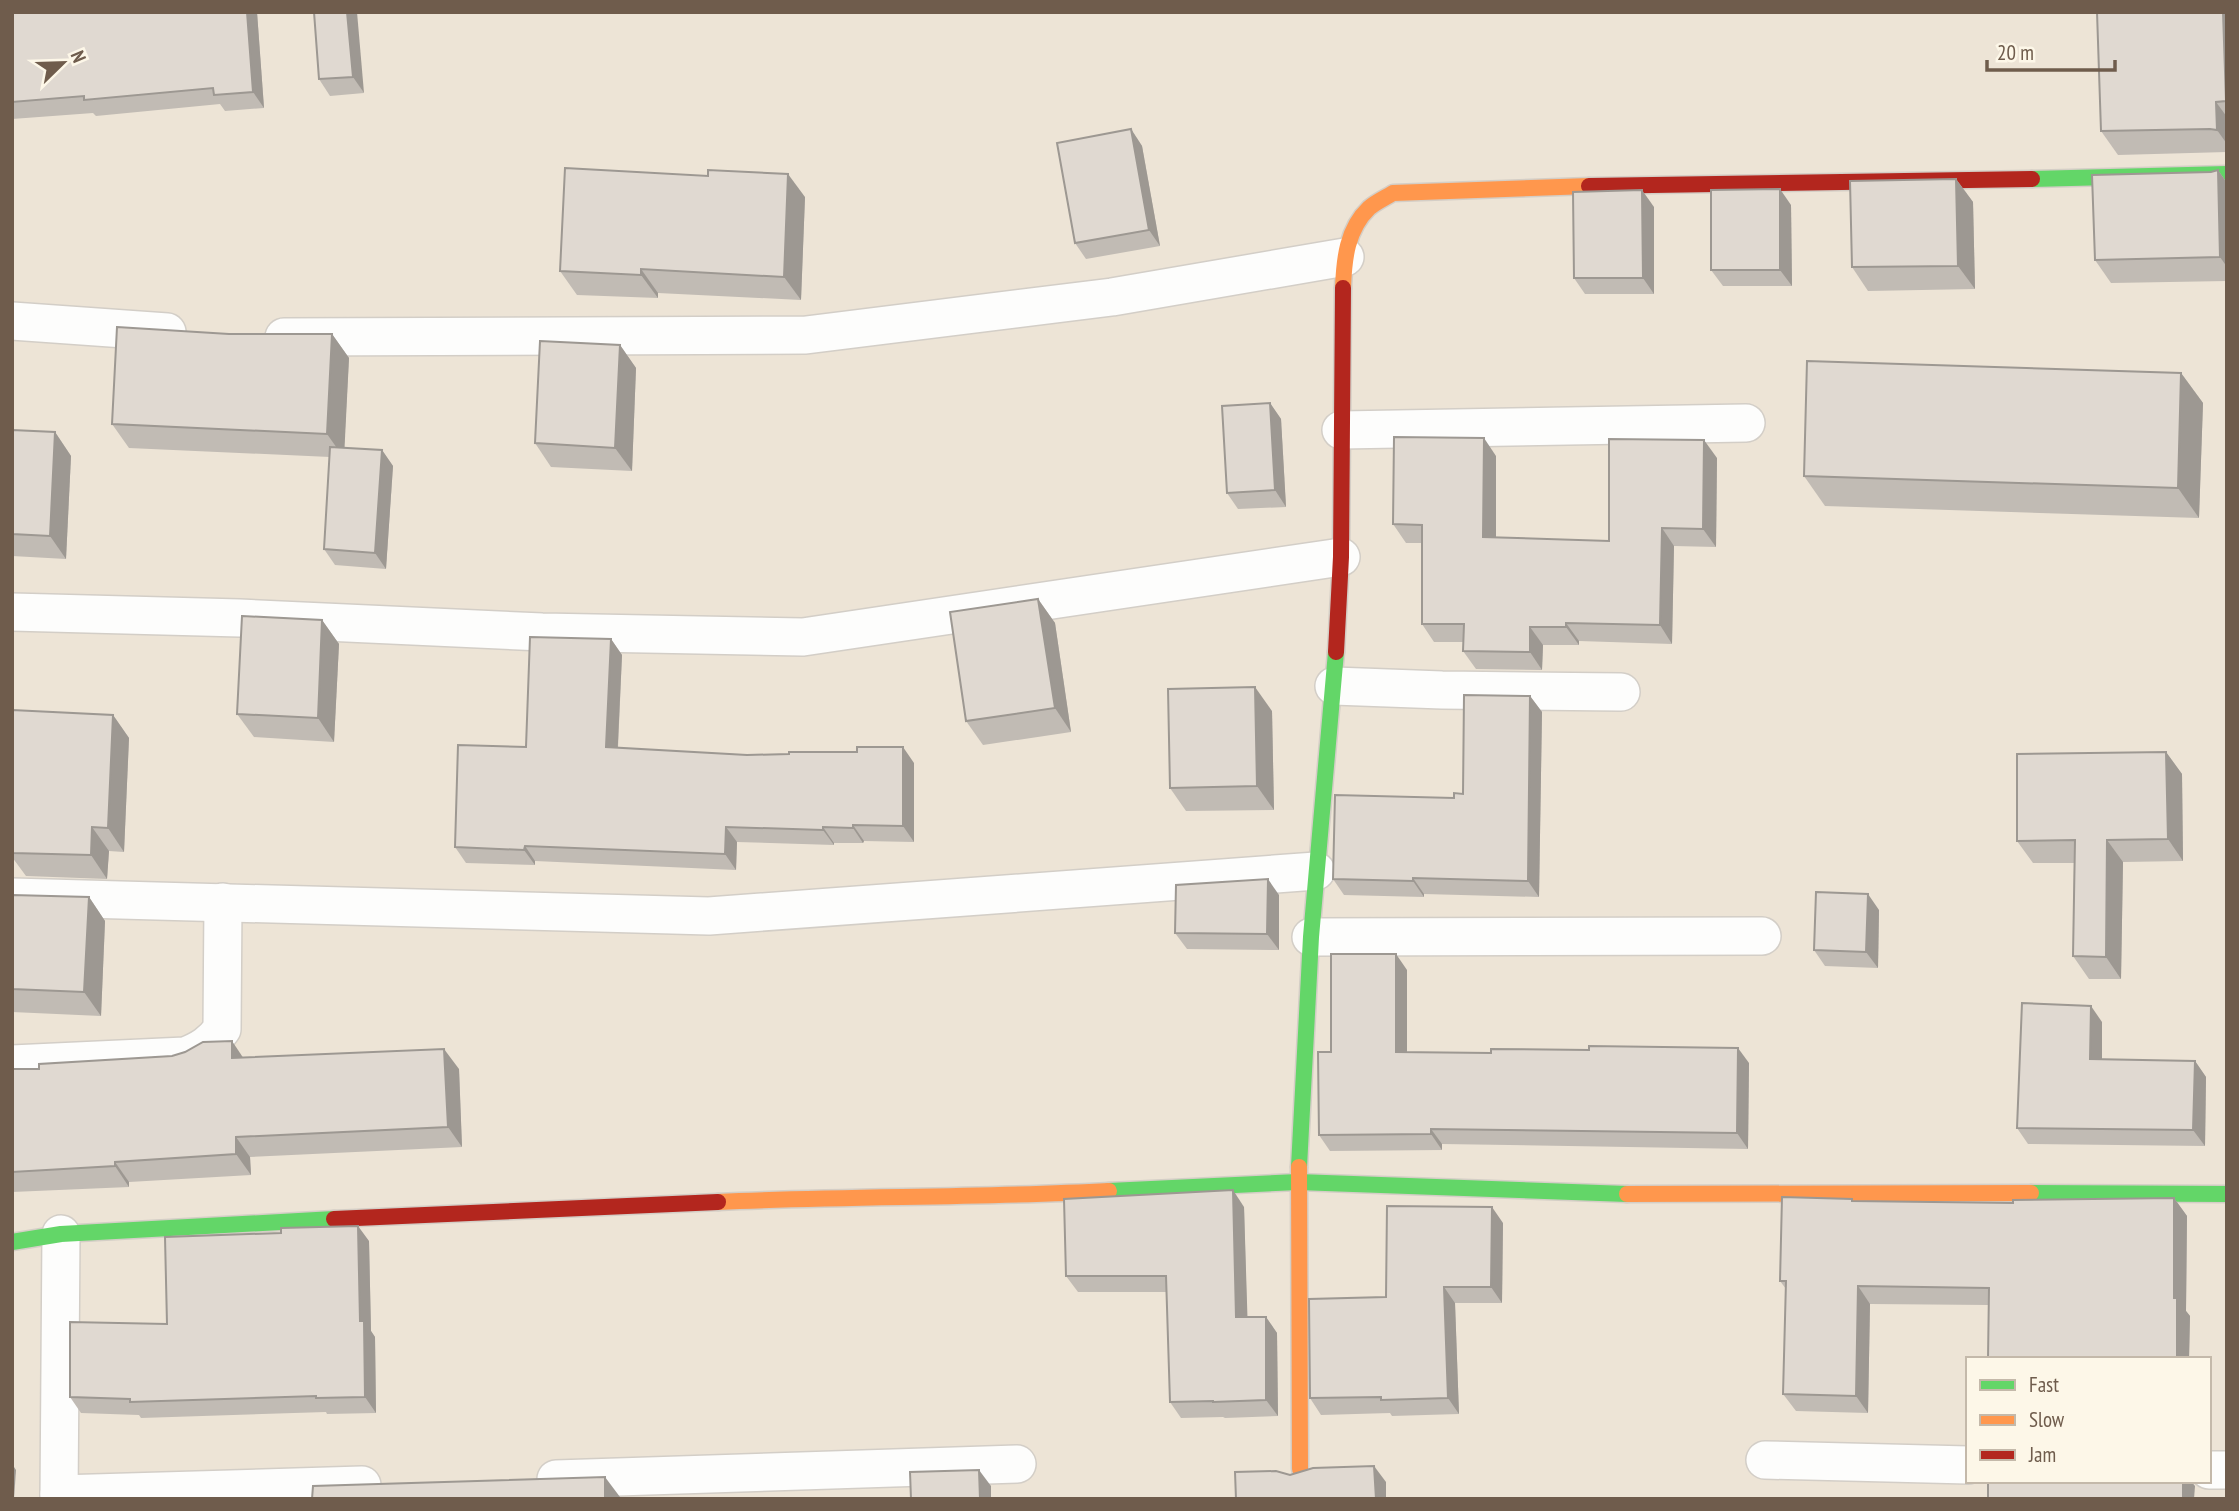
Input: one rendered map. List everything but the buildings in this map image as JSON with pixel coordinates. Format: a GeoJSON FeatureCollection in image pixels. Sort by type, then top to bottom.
{"type":"FeatureCollection","features":[{"type":"Feature","properties":{"kind":"street"},"geometry":{"type":"LineString","coordinates":[[1300,1469],[1298,1182],[1311,937],[1334,686],[1340,557],[1342,298],[1345,257],[1354,227],[1370,206],[1393,193],[1621,185],[1924,182],[2227,174]]}},
{"type":"Feature","properties":{"kind":"street"},"geometry":{"type":"LineString","coordinates":[[247,337],[806,335],[1112,296],[1345,257]]}},
{"type":"Feature","properties":{"kind":"street"},"geometry":{"type":"LineString","coordinates":[[12,321],[206,334]]}},
{"type":"Feature","properties":{"kind":"street"},"geometry":{"type":"LineString","coordinates":[[1341,430],[1746,423]]}},
{"type":"Feature","properties":{"kind":"street"},"geometry":{"type":"LineString","coordinates":[[12,612],[240,618],[542,632],[803,637],[1340,557]]}},
{"type":"Feature","properties":{"kind":"street"},"geometry":{"type":"LineString","coordinates":[[1334,686],[1621,692]]}},
{"type":"Feature","properties":{"kind":"street"},"geometry":{"type":"LineString","coordinates":[[12,897],[709,916],[1316,871]]}},
{"type":"Feature","properties":{"kind":"street"},"geometry":{"type":"LineString","coordinates":[[12,1064],[185,1056],[214,1041],[222,1030],[223,902]]}},
{"type":"Feature","properties":{"kind":"street"},"geometry":{"type":"LineString","coordinates":[[1311,937],[1762,936]]}},
{"type":"Feature","properties":{"kind":"street"},"geometry":{"type":"LineString","coordinates":[[12,1242],[61,1234],[783,1199],[1017,1196],[1298,1182],[1619,1194],[2227,1194]]}},
{"type":"Feature","properties":{"kind":"street"},"geometry":{"type":"LineString","coordinates":[[61,1234],[59,1496],[392,1484]]}},
{"type":"Feature","properties":{"kind":"street"},"geometry":{"type":"LineString","coordinates":[[1765,1460],[1966,1465]]}},
{"type":"Feature","properties":{"kind":"street"},"geometry":{"type":"LineString","coordinates":[[517,1480],[1017,1464]]}},
{"type":"Feature","properties":{"kind":"shaded area"},"geometry":{"type":"Polygon","coordinates":[[[12,12],[2227,12],[2227,1499],[12,1499],[12,12]]]}},
{"type":"Feature","properties":{"kind":"traffic: fast"},"geometry":{"type":"LineString","coordinates":[[2032,179],[2227,174]]}},
{"type":"Feature","properties":{"kind":"traffic: fast"},"geometry":{"type":"LineString","coordinates":[[1299,1167],[1311,937],[1336,652]]}},
{"type":"Feature","properties":{"kind":"traffic: fast"},"geometry":{"type":"LineString","coordinates":[[1109,1191],[1298,1182],[1627,1194]]}},
{"type":"Feature","properties":{"kind":"traffic: fast"},"geometry":{"type":"LineString","coordinates":[[2031,1193],[2227,1194]]}},
{"type":"Feature","properties":{"kind":"traffic: fast"},"geometry":{"type":"LineString","coordinates":[[12,1242],[61,1234],[334,1219]]}},
{"type":"Feature","properties":{"kind":"traffic: slow"},"geometry":{"type":"LineString","coordinates":[[1343,288],[1346,255],[1356,225],[1369,208],[1393,193],[1589,186]]}},
{"type":"Feature","properties":{"kind":"traffic: slow"},"geometry":{"type":"LineString","coordinates":[[1299,1167],[1300,1469]]}},
{"type":"Feature","properties":{"kind":"traffic: slow"},"geometry":{"type":"LineString","coordinates":[[718,1202],[1109,1191]]}},
{"type":"Feature","properties":{"kind":"traffic: slow"},"geometry":{"type":"LineString","coordinates":[[1627,1194],[2031,1193]]}},
{"type":"Feature","properties":{"kind":"traffic: jam"},"geometry":{"type":"LineString","coordinates":[[1589,186],[2032,179]]}},
{"type":"Feature","properties":{"kind":"traffic: jam"},"geometry":{"type":"LineString","coordinates":[[1336,652],[1341,557],[1343,288]]}},
{"type":"Feature","properties":{"kind":"traffic: jam"},"geometry":{"type":"LineString","coordinates":[[334,1219],[718,1202]]}}]}
